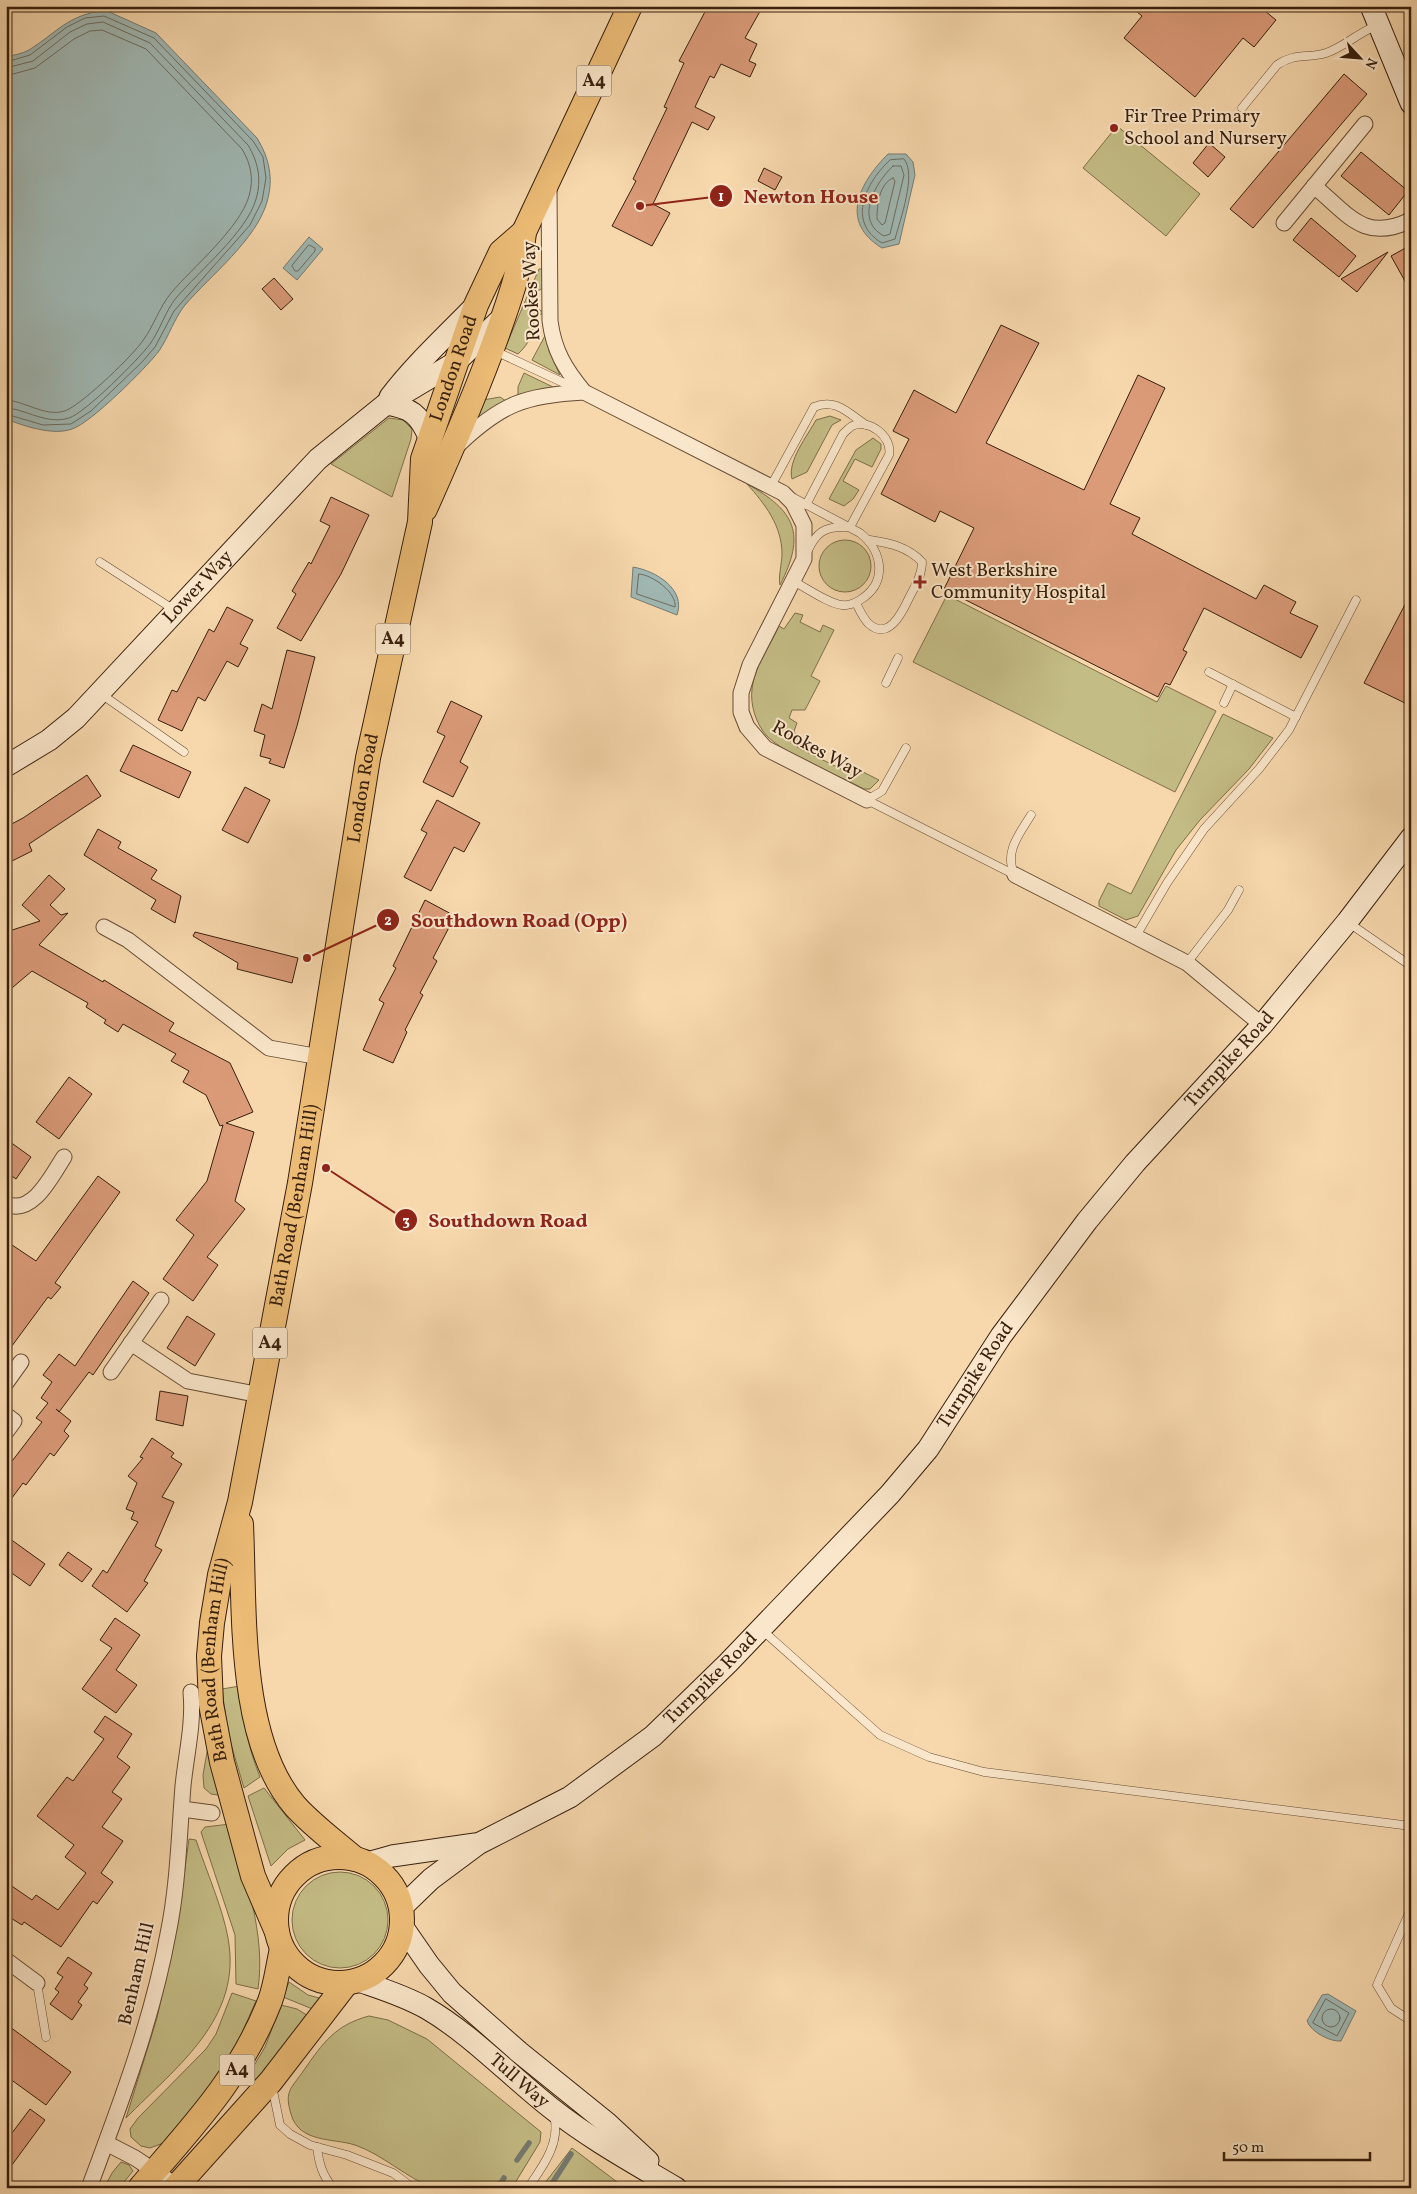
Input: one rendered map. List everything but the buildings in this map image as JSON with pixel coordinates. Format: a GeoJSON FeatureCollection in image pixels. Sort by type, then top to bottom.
{"type":"FeatureCollection","features":[{"type":"Feature","properties":{"kind":"main road","name":"London Road"},"geometry":{"type":"LineString","coordinates":[[320,1058],[368,758],[420,522],[423,459],[429,437],[456,362],[503,318],[521,265],[524,232],[630,6]]}},
{"type":"Feature","properties":{"kind":"main road","name":"London Road"},"geometry":{"type":"LineString","coordinates":[[420,522],[451,451],[478,341],[476,305],[501,252],[524,232]]}},
{"type":"Feature","properties":{"kind":"main road","name":"Bath Road (Benham Hill)"},"geometry":{"type":"LineString","coordinates":[[280,1940],[253,1876],[222,1762],[211,1704],[209,1656],[220,1575],[240,1502],[300,1183],[320,1058]]}},
{"type":"Feature","properties":{"kind":"main road","name":"Bath Road (Benham Hill)"},"geometry":{"type":"LineString","coordinates":[[240,1502],[247,1666],[263,1745],[277,1778],[295,1805],[361,1861]]}},
{"type":"Feature","properties":{"kind":"main road","name":"A4"},"geometry":{"type":"LineString","coordinates":[[148,2179],[198,2123],[229,2082],[248,2051],[271,1999],[280,1940],[278,1903],[286,1885],[300,1870],[317,1861],[336,1857],[361,1861],[385,1877],[396,1891],[401,1917],[397,1944],[388,1960],[352,1983],[271,2081],[176,2187]]}},
{"type":"Feature","properties":{"kind":"main road","name":"A4"},"geometry":{"type":"LineString","coordinates":[[280,1940],[302,1971],[319,1980],[352,1983]]}},
{"type":"Feature","properties":{"kind":"street"},"geometry":{"type":"LineString","coordinates":[[1374,15],[1411,103]]}},
{"type":"Feature","properties":{"kind":"street"},"geometry":{"type":"LineString","coordinates":[[1284,223],[1365,124]]}},
{"type":"Feature","properties":{"kind":"street","name":"Rookes Way"},"geometry":{"type":"LineString","coordinates":[[549,179],[548,271],[552,340],[564,368],[584,392],[777,490],[793,503],[804,525],[804,558],[750,665],[741,693],[741,712],[747,727],[765,748],[867,800]]}},
{"type":"Feature","properties":{"kind":"street"},"geometry":{"type":"LineString","coordinates":[[1314,186],[1361,225],[1371,229],[1389,229],[1411,220]]}},
{"type":"Feature","properties":{"kind":"street","name":"Lower Way"},"geometry":{"type":"LineString","coordinates":[[386,404],[408,374],[476,305]]}},
{"type":"Feature","properties":{"kind":"street","name":"Lower Way"},"geometry":{"type":"LineString","coordinates":[[6,766],[49,740],[76,718],[318,459],[386,404],[456,362]]}},
{"type":"Feature","properties":{"kind":"street"},"geometry":{"type":"LineString","coordinates":[[451,451],[482,421],[508,406],[550,394],[584,392]]}},
{"type":"Feature","properties":{"kind":"street"},"geometry":{"type":"LineString","coordinates":[[386,404],[401,406],[414,413],[422,422],[429,437]]}},
{"type":"Feature","properties":{"kind":"street","name":"Turnpike Road"},"geometry":{"type":"LineString","coordinates":[[401,1917],[431,1879],[478,1844],[570,1797],[612,1768],[653,1736],[761,1629],[910,1471],[928,1449],[966,1388],[1023,1305],[1087,1221],[1135,1163],[1262,1025],[1347,922],[1411,838]]}},
{"type":"Feature","properties":{"kind":"street","name":"Rookes Way"},"geometry":{"type":"LineString","coordinates":[[1015,875],[1187,963],[1262,1025]]}},
{"type":"Feature","properties":{"kind":"street"},"geometry":{"type":"LineString","coordinates":[[104,927],[128,940],[269,1048],[320,1058]]}},
{"type":"Feature","properties":{"kind":"street"},"geometry":{"type":"LineString","coordinates":[[6,1204],[15,1207],[28,1204],[39,1194],[64,1157]]}},
{"type":"Feature","properties":{"kind":"street"},"geometry":{"type":"LineString","coordinates":[[111,1372],[161,1300]]}},
{"type":"Feature","properties":{"kind":"street"},"geometry":{"type":"LineString","coordinates":[[131,1343],[188,1380],[260,1395]]}},
{"type":"Feature","properties":{"kind":"street"},"geometry":{"type":"LineString","coordinates":[[6,1383],[21,1362]]}},
{"type":"Feature","properties":{"kind":"street"},"geometry":{"type":"LineString","coordinates":[[6,1415],[14,1421],[6,1432]]}},
{"type":"Feature","properties":{"kind":"street","name":"Benham Hill"},"geometry":{"type":"LineString","coordinates":[[89,2188],[145,2030],[170,1924],[187,1744],[193,1714],[191,1692]]}},
{"type":"Feature","properties":{"kind":"street"},"geometry":{"type":"LineString","coordinates":[[182,1809],[212,1813]]}},
{"type":"Feature","properties":{"kind":"street","name":"Turnpike Road"},"geometry":{"type":"LineString","coordinates":[[361,1861],[478,1844]]}},
{"type":"Feature","properties":{"kind":"street","name":"Tull Way"},"geometry":{"type":"LineString","coordinates":[[401,1917],[429,1965],[452,1992],[519,2052],[607,2123],[676,2188]]}},
{"type":"Feature","properties":{"kind":"street"},"geometry":{"type":"LineString","coordinates":[[6,1960],[36,1983]]}},
{"type":"Feature","properties":{"kind":"street","name":"Tull Way"},"geometry":{"type":"LineString","coordinates":[[352,1983],[403,1996],[428,2010],[454,2028],[593,2139],[676,2188]]}},
{"type":"Feature","properties":{"kind":"street"},"geometry":{"type":"LineString","coordinates":[[106,2143],[148,2179],[176,2187]]}},
{"type":"Feature","properties":{"kind":"lane"},"geometry":{"type":"LineString","coordinates":[[1242,108],[1277,65],[1284,60],[1300,55],[1326,52],[1361,31],[1374,15]]}},
{"type":"Feature","properties":{"kind":"lane","name":"Rookes Way"},"geometry":{"type":"LineString","coordinates":[[478,341],[584,392]]}},
{"type":"Feature","properties":{"kind":"lane"},"geometry":{"type":"LineString","coordinates":[[793,581],[842,605],[856,603],[867,596],[875,586],[879,575],[880,562],[877,550],[870,540],[850,527],[777,490],[814,407],[825,402],[838,406],[884,435],[890,448],[850,527]]}},
{"type":"Feature","properties":{"kind":"lane"},"geometry":{"type":"LineString","coordinates":[[806,504],[843,434],[853,426],[866,425]]}},
{"type":"Feature","properties":{"kind":"lane"},"geometry":{"type":"LineString","coordinates":[[804,558],[814,537],[834,527],[850,527]]}},
{"type":"Feature","properties":{"kind":"lane"},"geometry":{"type":"LineString","coordinates":[[856,603],[868,623],[880,629],[891,627],[900,616],[922,572],[922,562],[916,555],[894,544],[870,540]]}},
{"type":"Feature","properties":{"kind":"lane"},"geometry":{"type":"LineString","coordinates":[[100,562],[177,612]]}},
{"type":"Feature","properties":{"kind":"lane"},"geometry":{"type":"LineString","coordinates":[[1136,936],[1167,883],[1204,829],[1259,769],[1282,740],[1296,717],[1356,600]]}},
{"type":"Feature","properties":{"kind":"lane"},"geometry":{"type":"LineString","coordinates":[[886,683],[898,658]]}},
{"type":"Feature","properties":{"kind":"lane"},"geometry":{"type":"LineString","coordinates":[[1209,672],[1296,717]]}},
{"type":"Feature","properties":{"kind":"lane"},"geometry":{"type":"LineString","coordinates":[[1224,703],[1233,684]]}},
{"type":"Feature","properties":{"kind":"lane"},"geometry":{"type":"LineString","coordinates":[[100,692],[184,752]]}},
{"type":"Feature","properties":{"kind":"lane"},"geometry":{"type":"LineString","coordinates":[[867,800],[882,791],[906,748]]}},
{"type":"Feature","properties":{"kind":"lane","name":"Rookes Way"},"geometry":{"type":"LineString","coordinates":[[867,800],[1015,875]]}},
{"type":"Feature","properties":{"kind":"lane"},"geometry":{"type":"LineString","coordinates":[[1015,875],[1010,866],[1010,857],[1031,815]]}},
{"type":"Feature","properties":{"kind":"lane"},"geometry":{"type":"LineString","coordinates":[[1187,963],[1228,910],[1239,890]]}},
{"type":"Feature","properties":{"kind":"lane"},"geometry":{"type":"LineString","coordinates":[[1347,922],[1411,966]]}},
{"type":"Feature","properties":{"kind":"lane"},"geometry":{"type":"LineString","coordinates":[[761,1629],[880,1735],[929,1757],[1004,1774],[1411,1826]]}},
{"type":"Feature","properties":{"kind":"lane"},"geometry":{"type":"LineString","coordinates":[[1411,1909],[1377,1985],[1391,2008],[1411,2021]]}},
{"type":"Feature","properties":{"kind":"lane"},"geometry":{"type":"LineString","coordinates":[[36,1983],[46,2037]]}},
{"type":"Feature","properties":{"kind":"lane"},"geometry":{"type":"LineString","coordinates":[[271,2081],[280,2125],[290,2134],[317,2147],[347,2155],[393,2173],[413,2188]]}},
{"type":"Feature","properties":{"kind":"lane"},"geometry":{"type":"LineString","coordinates":[[528,2188],[548,2159],[553,2144],[556,2129],[552,2108]]}},
{"type":"Feature","properties":{"kind":"lane"},"geometry":{"type":"LineString","coordinates":[[317,2147],[319,2164],[325,2179],[333,2188]]}},
{"type":"Feature","properties":{"kind":"shaded area"},"geometry":{"type":"Polygon","coordinates":[[[1117,126],[1200,194],[1166,236],[1083,168],[1117,126]]]}},
{"type":"Feature","properties":{"kind":"shaded area"},"geometry":{"type":"Polygon","coordinates":[[[539,269],[543,269],[544,287],[538,291],[538,309],[545,313],[534,316],[530,337],[526,346],[518,354],[505,348],[539,269]]]}},
{"type":"Feature","properties":{"kind":"shaded area"},"geometry":{"type":"Polygon","coordinates":[[[546,334],[549,351],[560,375],[532,360],[546,334]]]}},
{"type":"Feature","properties":{"kind":"shaded area"},"geometry":{"type":"Polygon","coordinates":[[[524,373],[553,387],[518,396],[518,387],[524,373]]]}},
{"type":"Feature","properties":{"kind":"shaded area"},"geometry":{"type":"Polygon","coordinates":[[[500,397],[506,401],[476,419],[483,400],[500,397]]]}},
{"type":"Feature","properties":{"kind":"shaded area"},"geometry":{"type":"Polygon","coordinates":[[[830,416],[841,420],[832,425],[807,472],[792,479],[791,472],[795,456],[816,420],[830,416]]]}},
{"type":"Feature","properties":{"kind":"shaded area"},"geometry":{"type":"Polygon","coordinates":[[[389,418],[403,420],[412,429],[411,439],[392,497],[331,464],[389,418]]]}},
{"type":"Feature","properties":{"kind":"shaded area"},"geometry":{"type":"Polygon","coordinates":[[[873,438],[881,444],[881,449],[872,467],[855,459],[843,481],[859,490],[853,499],[844,506],[829,499],[856,450],[873,438]]]}},
{"type":"Feature","properties":{"kind":"shaded area"},"geometry":{"type":"Polygon","coordinates":[[[747,484],[776,504],[786,514],[792,526],[794,538],[793,552],[780,585],[782,554],[779,534],[766,508],[747,484]]]}},
{"type":"Feature","properties":{"kind":"shaded area"},"geometry":{"type":"Polygon","coordinates":[[[845,540],[855,542],[863,548],[869,556],[871,566],[869,576],[863,584],[855,590],[845,592],[835,590],[827,584],[821,576],[819,566],[821,556],[827,548],[835,542],[845,540]]]}},
{"type":"Feature","properties":{"kind":"shaded area"},"geometry":{"type":"Polygon","coordinates":[[[947,595],[1157,702],[1166,686],[1216,711],[1175,792],[913,662],[947,595]]]}},
{"type":"Feature","properties":{"kind":"shaded area"},"geometry":{"type":"Polygon","coordinates":[[[795,613],[803,615],[800,622],[820,632],[823,625],[834,630],[811,676],[820,681],[805,710],[792,710],[789,718],[797,723],[794,731],[796,736],[801,739],[797,747],[849,773],[853,767],[879,780],[870,789],[864,789],[786,750],[767,736],[757,720],[753,708],[753,681],[779,626],[784,629],[795,613]]]}},
{"type":"Feature","properties":{"kind":"shaded area"},"geometry":{"type":"Polygon","coordinates":[[[1223,714],[1273,738],[1249,769],[1200,820],[1176,850],[1138,916],[1126,920],[1099,906],[1099,901],[1108,883],[1131,894],[1223,714]]]}},
{"type":"Feature","properties":{"kind":"shaded area"},"geometry":{"type":"Polygon","coordinates":[[[240,1686],[246,1732],[260,1777],[244,1788],[228,1734],[222,1689],[240,1686]]]}},
{"type":"Feature","properties":{"kind":"shaded area"},"geometry":{"type":"Polygon","coordinates":[[[209,1741],[224,1796],[211,1794],[204,1788],[203,1775],[209,1741]]]}},
{"type":"Feature","properties":{"kind":"shaded area"},"geometry":{"type":"Polygon","coordinates":[[[264,1788],[305,1840],[288,1849],[271,1866],[248,1796],[264,1788]]]}},
{"type":"Feature","properties":{"kind":"shaded area"},"geometry":{"type":"Polygon","coordinates":[[[230,1824],[248,1885],[257,1927],[260,1968],[258,1989],[236,1984],[235,1935],[201,1832],[205,1827],[230,1824]]]}},
{"type":"Feature","properties":{"kind":"shaded area"},"geometry":{"type":"Polygon","coordinates":[[[189,1839],[196,1840],[226,1927],[230,1967],[225,1993],[216,2017],[201,2039],[184,2060],[126,2118],[157,2018],[177,1927],[189,1839]]]}},
{"type":"Feature","properties":{"kind":"shaded area"},"geometry":{"type":"Polygon","coordinates":[[[340,1872],[358,1876],[374,1886],[384,1902],[388,1920],[384,1938],[374,1954],[358,1964],[340,1968],[322,1964],[306,1954],[296,1938],[292,1920],[296,1902],[306,1886],[322,1876],[340,1872]]]}},
{"type":"Feature","properties":{"kind":"shaded area"},"geometry":{"type":"Polygon","coordinates":[[[289,1982],[308,1995],[323,1999],[315,2010],[283,1997],[289,1982]]]}},
{"type":"Feature","properties":{"kind":"shaded area"},"geometry":{"type":"Polygon","coordinates":[[[232,1993],[256,2001],[237,2044],[218,2076],[166,2142],[150,2148],[141,2146],[131,2137],[130,2129],[138,2118],[206,2049],[216,2034],[232,1993]]]}},
{"type":"Feature","properties":{"kind":"shaded area"},"geometry":{"type":"Polygon","coordinates":[[[281,2005],[297,2009],[310,2017],[258,2081],[249,2074],[265,2047],[281,2005]]]}},
{"type":"Feature","properties":{"kind":"shaded area"},"geometry":{"type":"Polygon","coordinates":[[[369,2016],[388,2020],[427,2039],[541,2132],[540,2142],[512,2188],[458,2189],[432,2187],[365,2149],[309,2135],[295,2123],[288,2100],[292,2086],[317,2051],[331,2036],[347,2024],[369,2016]]]}},
{"type":"Feature","properties":{"kind":"shaded area"},"geometry":{"type":"Polygon","coordinates":[[[572,2148],[625,2188],[541,2188],[572,2148]]]}},
{"type":"Feature","properties":{"kind":"shaded area"},"geometry":{"type":"Polygon","coordinates":[[[121,2162],[129,2165],[133,2171],[119,2188],[104,2188],[112,2173],[121,2162]]]}},
{"type":"Feature","properties":{"kind":"water"},"geometry":{"type":"Polygon","coordinates":[[[105,10],[156,33],[257,138],[265,153],[269,168],[269,193],[261,216],[253,230],[232,256],[185,305],[159,351],[143,370],[81,425],[64,431],[48,431],[6,419],[6,57],[29,50],[72,20],[105,10]]]}},
{"type":"Feature","properties":{"kind":"water"},"geometry":{"type":"Polygon","coordinates":[[[888,154],[906,154],[913,162],[915,175],[899,244],[882,248],[869,238],[861,226],[857,214],[862,190],[869,177],[888,154]]]}},
{"type":"Feature","properties":{"kind":"water"},"geometry":{"type":"Polygon","coordinates":[[[309,237],[323,249],[297,280],[283,268],[309,237]]]}},
{"type":"Feature","properties":{"kind":"water"},"geometry":{"type":"Polygon","coordinates":[[[633,567],[659,577],[673,589],[679,606],[677,615],[631,597],[633,567]]]}},
{"type":"Feature","properties":{"kind":"water"},"geometry":{"type":"Polygon","coordinates":[[[1328,1994],[1356,2011],[1341,2041],[1332,2040],[1321,2035],[1312,2029],[1307,2021],[1322,1995],[1328,1994]]]}},
{"type":"Feature","properties":{"kind":"waterway"},"geometry":{"type":"LineString","coordinates":[[517,2160],[529,2143]]}},
{"type":"Feature","properties":{"kind":"waterway"},"geometry":{"type":"LineString","coordinates":[[551,2185],[571,2154]]}},
{"type":"Feature","properties":{"kind":"waterway"},"geometry":{"type":"LineString","coordinates":[[498,2188],[504,2178]]}},
{"type":"Feature","properties":{"kind":"place","name":"Fir Tree Primary School and Nursery"},"geometry":{"type":"Point","coordinates":[1114,128]}},
{"type":"Feature","properties":{"kind":"place","name":"Newton House"},"geometry":{"type":"Point","coordinates":[640,206]}},
{"type":"Feature","properties":{"kind":"place","name":"West Berkshire Community Hospital"},"geometry":{"type":"Point","coordinates":[920,582]}},
{"type":"Feature","properties":{"kind":"place","name":"Southdown Road (Opp)"},"geometry":{"type":"Point","coordinates":[307,958]}},
{"type":"Feature","properties":{"kind":"place","name":"Southdown Road"},"geometry":{"type":"Point","coordinates":[326,1168]}}]}
